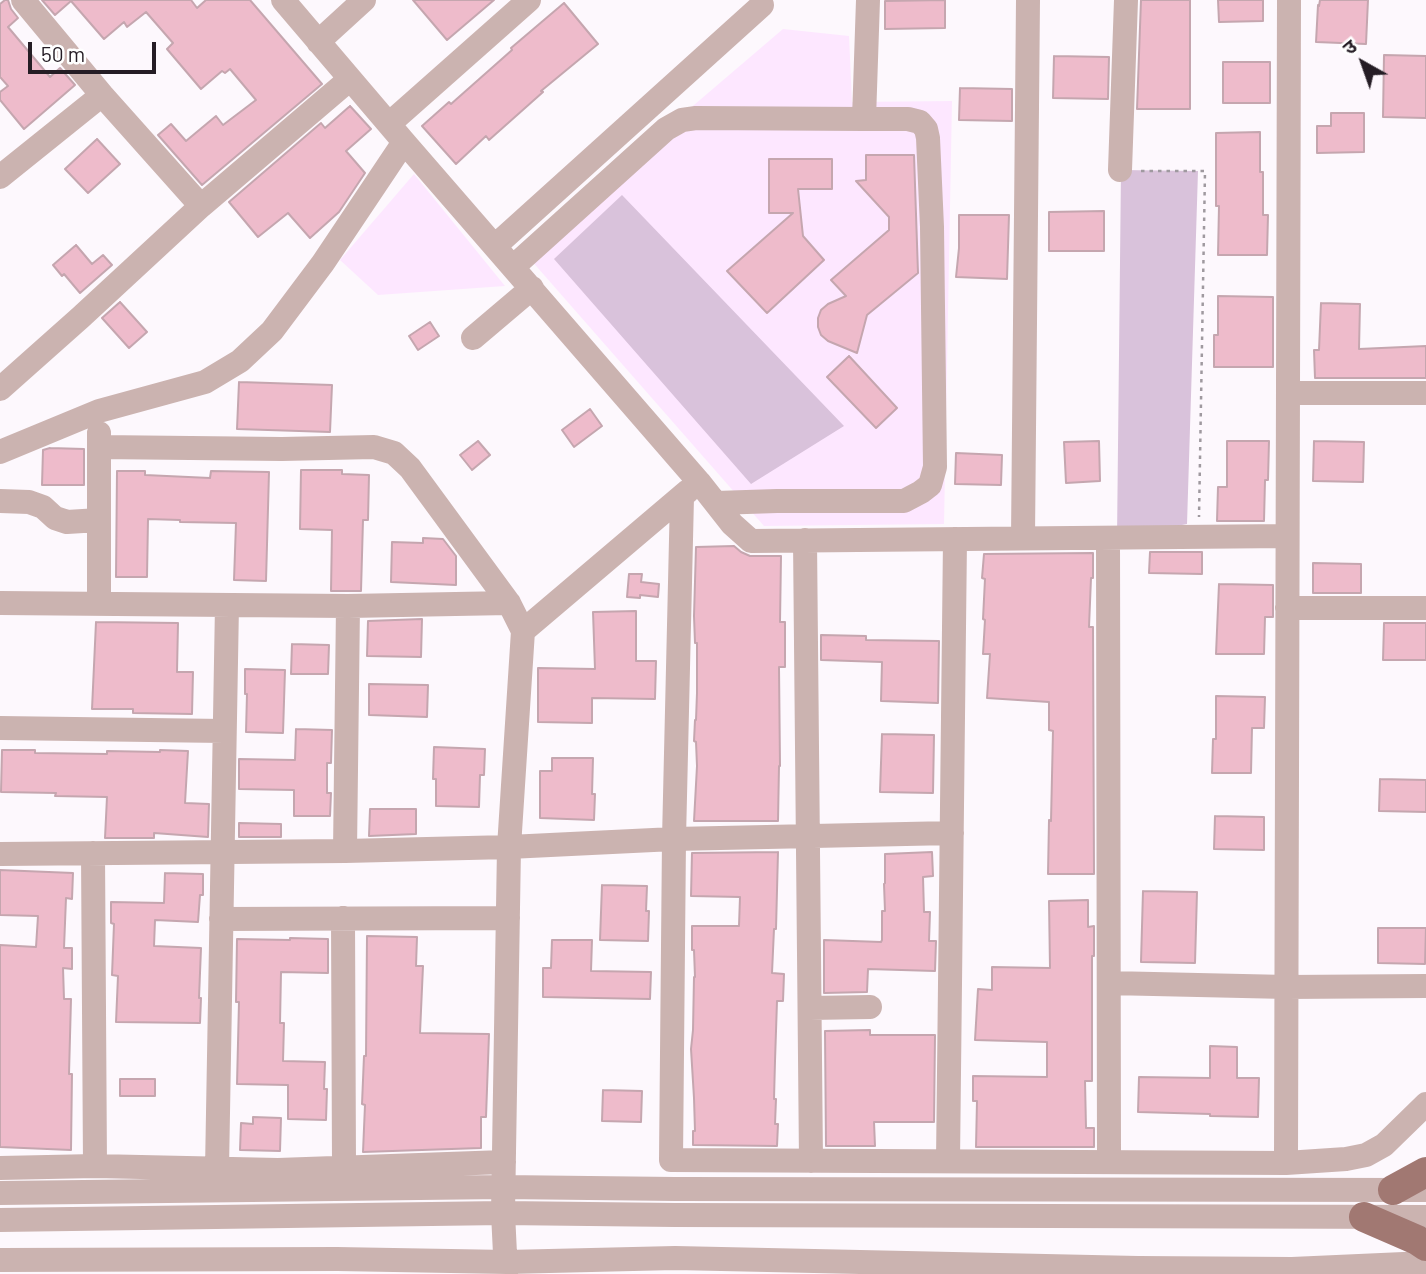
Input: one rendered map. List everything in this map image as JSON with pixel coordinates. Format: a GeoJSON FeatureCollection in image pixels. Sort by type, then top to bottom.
{"type":"FeatureCollection","features":[{"type":"Feature","properties":{"kind":"main road"},"geometry":{"type":"LineString","coordinates":[[1393,1190],[1426,1172]]}},
{"type":"Feature","properties":{"kind":"main road"},"geometry":{"type":"LineString","coordinates":[[1364,1217],[1426,1246]]}},
{"type":"Feature","properties":{"kind":"street"},"geometry":{"type":"LineString","coordinates":[[23,0],[102,95],[201,206]]}},
{"type":"Feature","properties":{"kind":"street"},"geometry":{"type":"LineString","coordinates":[[283,0],[532,288],[691,489],[716,503],[732,524],[751,541],[1287,536]]}},
{"type":"Feature","properties":{"kind":"street"},"geometry":{"type":"LineString","coordinates":[[318,42],[364,0]]}},
{"type":"Feature","properties":{"kind":"street"},"geometry":{"type":"LineString","coordinates":[[0,452],[99,411],[205,382],[240,361],[272,331],[309,282],[397,133],[529,0]]}},
{"type":"Feature","properties":{"kind":"street"},"geometry":{"type":"LineString","coordinates":[[864,113],[868,0]]}},
{"type":"Feature","properties":{"kind":"street"},"geometry":{"type":"LineString","coordinates":[[1023,538],[1028,0]]}},
{"type":"Feature","properties":{"kind":"street"},"geometry":{"type":"LineString","coordinates":[[1121,170],[1126,0]]}},
{"type":"Feature","properties":{"kind":"street"},"geometry":{"type":"LineString","coordinates":[[1286,1163],[1289,0]]}},
{"type":"Feature","properties":{"kind":"street"},"geometry":{"type":"LineString","coordinates":[[495,246],[762,5]]}},
{"type":"Feature","properties":{"kind":"street"},"geometry":{"type":"LineString","coordinates":[[0,389],[201,206],[351,79]]}},
{"type":"Feature","properties":{"kind":"street"},"geometry":{"type":"LineString","coordinates":[[0,177],[102,95]]}},
{"type":"Feature","properties":{"kind":"street"},"geometry":{"type":"LineString","coordinates":[[513,267],[666,129],[682,120],[864,113],[920,122],[926,129],[932,227],[935,467],[930,485],[904,501],[716,503]]}},
{"type":"Feature","properties":{"kind":"street"},"geometry":{"type":"LineString","coordinates":[[474,338],[532,288]]}},
{"type":"Feature","properties":{"kind":"street"},"geometry":{"type":"LineString","coordinates":[[1289,393],[1426,393]]}},
{"type":"Feature","properties":{"kind":"street"},"geometry":{"type":"LineString","coordinates":[[99,411],[99,604]]}},
{"type":"Feature","properties":{"kind":"street"},"geometry":{"type":"LineString","coordinates":[[99,447],[374,447],[394,453],[410,468],[509,603],[523,631],[509,847],[503,1213],[507,1268]]}},
{"type":"Feature","properties":{"kind":"street"},"geometry":{"type":"LineString","coordinates":[[523,631],[691,489]]}},
{"type":"Feature","properties":{"kind":"street"},"geometry":{"type":"LineString","coordinates":[[691,489],[674,839],[671,1160],[1286,1163],[1366,1155],[1384,1145],[1426,1104]]}},
{"type":"Feature","properties":{"kind":"street"},"geometry":{"type":"LineString","coordinates":[[0,501],[29,502],[67,522],[99,520]]}},
{"type":"Feature","properties":{"kind":"street"},"geometry":{"type":"LineString","coordinates":[[1108,538],[1109,1162]]}},
{"type":"Feature","properties":{"kind":"street"},"geometry":{"type":"LineString","coordinates":[[947,1161],[956,539]]}},
{"type":"Feature","properties":{"kind":"street"},"geometry":{"type":"LineString","coordinates":[[805,540],[811,1161]]}},
{"type":"Feature","properties":{"kind":"street"},"geometry":{"type":"LineString","coordinates":[[0,603],[348,606],[509,603]]}},
{"type":"Feature","properties":{"kind":"street"},"geometry":{"type":"LineString","coordinates":[[216,1169],[227,606]]}},
{"type":"Feature","properties":{"kind":"street"},"geometry":{"type":"LineString","coordinates":[[345,851],[348,606]]}},
{"type":"Feature","properties":{"kind":"street"},"geometry":{"type":"LineString","coordinates":[[1287,608],[1426,608]]}},
{"type":"Feature","properties":{"kind":"street"},"geometry":{"type":"LineString","coordinates":[[0,728],[224,731]]}},
{"type":"Feature","properties":{"kind":"street"},"geometry":{"type":"LineString","coordinates":[[0,854],[345,851],[674,839],[952,833]]}},
{"type":"Feature","properties":{"kind":"street"},"geometry":{"type":"LineString","coordinates":[[93,853],[94,1166]]}},
{"type":"Feature","properties":{"kind":"street"},"geometry":{"type":"LineString","coordinates":[[343,918],[344,1166]]}},
{"type":"Feature","properties":{"kind":"street"},"geometry":{"type":"LineString","coordinates":[[221,919],[508,918]]}},
{"type":"Feature","properties":{"kind":"street"},"geometry":{"type":"LineString","coordinates":[[1109,983],[1287,987],[1426,986]]}},
{"type":"Feature","properties":{"kind":"street"},"geometry":{"type":"LineString","coordinates":[[810,1008],[870,1007]]}},
{"type":"Feature","properties":{"kind":"street"},"geometry":{"type":"LineString","coordinates":[[0,1168],[94,1166],[278,1170],[344,1166],[504,1174],[675,1189],[1426,1190]]}},
{"type":"Feature","properties":{"kind":"street"},"geometry":{"type":"LineString","coordinates":[[0,1193],[504,1174]]}},
{"type":"Feature","properties":{"kind":"street"},"geometry":{"type":"LineString","coordinates":[[0,1220],[503,1213],[1426,1217]]}},
{"type":"Feature","properties":{"kind":"street"},"geometry":{"type":"LineString","coordinates":[[0,1259],[49,1266],[675,1266],[1292,1272],[1426,1263]]}},
{"type":"Feature","properties":{"kind":"path"},"geometry":{"type":"LineString","coordinates":[[1121,170],[1205,171],[1199,537]]}},
{"type":"Feature","properties":{"kind":"shaded area"},"geometry":{"type":"Polygon","coordinates":[[[783,29],[849,36],[852,102],[952,101],[944,524],[764,526],[523,251],[783,29]]]}},
{"type":"Feature","properties":{"kind":"shaded area"},"geometry":{"type":"Polygon","coordinates":[[[1121,170],[1198,171],[1187,524],[1117,538],[1121,170]]]}},
{"type":"Feature","properties":{"kind":"shaded area"},"geometry":{"type":"Polygon","coordinates":[[[414,174],[505,286],[378,295],[340,260],[414,174]]]}},
{"type":"Feature","properties":{"kind":"shaded area"},"geometry":{"type":"Polygon","coordinates":[[[622,195],[844,426],[751,484],[554,259],[622,195]]]}},
{"type":"Feature","properties":{"kind":"building"},"geometry":{"type":"Polygon","coordinates":[[[8,0],[18,18],[8,27],[50,77],[60,68],[75,85],[24,129],[0,100],[0,92],[8,86],[0,77],[0,4],[8,0]]]}},
{"type":"Feature","properties":{"kind":"building"},"geometry":{"type":"Polygon","coordinates":[[[42,0],[191,0],[197,8],[206,0],[250,0],[322,84],[202,185],[158,135],[171,124],[186,141],[216,116],[223,125],[256,100],[230,69],[225,73],[222,71],[201,89],[167,49],[173,43],[146,12],[127,27],[124,22],[104,39],[71,1],[55,15],[42,0]]]}},
{"type":"Feature","properties":{"kind":"building"},"geometry":{"type":"Polygon","coordinates":[[[413,0],[494,0],[447,40],[413,0]]]}},
{"type":"Feature","properties":{"kind":"building"},"geometry":{"type":"Polygon","coordinates":[[[945,0],[945,28],[885,29],[885,1],[945,0]]]}},
{"type":"Feature","properties":{"kind":"building"},"geometry":{"type":"Polygon","coordinates":[[[1141,0],[1190,0],[1190,109],[1137,109],[1141,0]]]}},
{"type":"Feature","properties":{"kind":"building"},"geometry":{"type":"Polygon","coordinates":[[[1218,0],[1263,0],[1263,21],[1219,22],[1218,0]]]}},
{"type":"Feature","properties":{"kind":"building"},"geometry":{"type":"Polygon","coordinates":[[[1320,0],[1368,0],[1366,44],[1316,42],[1320,0]]]}},
{"type":"Feature","properties":{"kind":"building"},"geometry":{"type":"Polygon","coordinates":[[[564,3],[598,44],[541,91],[543,92],[489,140],[486,136],[456,164],[422,126],[449,102],[451,104],[564,3]]]}},
{"type":"Feature","properties":{"kind":"building"},"geometry":{"type":"Polygon","coordinates":[[[1384,55],[1426,56],[1426,118],[1383,117],[1384,55]]]}},
{"type":"Feature","properties":{"kind":"building"},"geometry":{"type":"Polygon","coordinates":[[[1054,56],[1109,57],[1108,99],[1053,98],[1054,56]]]}},
{"type":"Feature","properties":{"kind":"building"},"geometry":{"type":"Polygon","coordinates":[[[1223,62],[1270,62],[1270,103],[1223,103],[1223,62]]]}},
{"type":"Feature","properties":{"kind":"building"},"geometry":{"type":"Polygon","coordinates":[[[960,88],[1012,89],[1012,121],[959,120],[960,88]]]}},
{"type":"Feature","properties":{"kind":"building"},"geometry":{"type":"Polygon","coordinates":[[[350,106],[371,129],[346,151],[365,173],[339,212],[310,238],[288,213],[258,237],[229,202],[321,123],[325,128],[350,106]]]}},
{"type":"Feature","properties":{"kind":"building"},"geometry":{"type":"Polygon","coordinates":[[[1331,113],[1364,113],[1364,152],[1317,153],[1317,126],[1331,126],[1331,113]]]}},
{"type":"Feature","properties":{"kind":"building"},"geometry":{"type":"Polygon","coordinates":[[[1260,132],[1263,215],[1268,215],[1267,255],[1218,255],[1216,133],[1260,132]]]}},
{"type":"Feature","properties":{"kind":"building"},"geometry":{"type":"Polygon","coordinates":[[[97,139],[120,164],[88,193],[65,169],[97,139]]]}},
{"type":"Feature","properties":{"kind":"building"},"geometry":{"type":"Polygon","coordinates":[[[866,155],[914,155],[918,273],[867,315],[857,353],[828,341],[821,335],[818,318],[821,310],[828,304],[846,296],[831,280],[889,230],[889,217],[856,181],[866,180],[866,155]]]}},
{"type":"Feature","properties":{"kind":"building"},"geometry":{"type":"Polygon","coordinates":[[[769,159],[832,159],[832,189],[798,189],[803,236],[824,260],[767,313],[727,271],[793,213],[769,213],[769,159]]]}},
{"type":"Feature","properties":{"kind":"building"},"geometry":{"type":"Polygon","coordinates":[[[1104,211],[1104,251],[1049,251],[1049,212],[1104,211]]]}},
{"type":"Feature","properties":{"kind":"building"},"geometry":{"type":"Polygon","coordinates":[[[959,215],[1009,215],[1007,279],[956,277],[959,215]]]}},
{"type":"Feature","properties":{"kind":"building"},"geometry":{"type":"Polygon","coordinates":[[[76,245],[92,264],[103,255],[112,265],[80,293],[53,265],[76,245]]]}},
{"type":"Feature","properties":{"kind":"building"},"geometry":{"type":"Polygon","coordinates":[[[1218,296],[1273,297],[1273,367],[1214,367],[1214,335],[1218,335],[1218,296]]]}},
{"type":"Feature","properties":{"kind":"building"},"geometry":{"type":"Polygon","coordinates":[[[120,302],[147,332],[129,348],[102,318],[120,302]]]}},
{"type":"Feature","properties":{"kind":"building"},"geometry":{"type":"Polygon","coordinates":[[[1321,303],[1360,304],[1359,349],[1426,346],[1426,378],[1315,378],[1314,350],[1319,350],[1321,303]]]}},
{"type":"Feature","properties":{"kind":"building"},"geometry":{"type":"Polygon","coordinates":[[[430,322],[439,336],[418,350],[409,336],[430,322]]]}},
{"type":"Feature","properties":{"kind":"building"},"geometry":{"type":"Polygon","coordinates":[[[849,356],[897,408],[876,428],[827,377],[849,356]]]}},
{"type":"Feature","properties":{"kind":"building"},"geometry":{"type":"Polygon","coordinates":[[[239,382],[332,385],[330,432],[237,429],[239,382]]]}},
{"type":"Feature","properties":{"kind":"building"},"geometry":{"type":"Polygon","coordinates":[[[590,409],[602,426],[574,447],[562,430],[590,409]]]}},
{"type":"Feature","properties":{"kind":"building"},"geometry":{"type":"Polygon","coordinates":[[[478,441],[490,455],[472,470],[460,455],[478,441]]]}},
{"type":"Feature","properties":{"kind":"building"},"geometry":{"type":"Polygon","coordinates":[[[1099,441],[1100,481],[1066,483],[1064,442],[1099,441]]]}},
{"type":"Feature","properties":{"kind":"building"},"geometry":{"type":"Polygon","coordinates":[[[1227,441],[1269,441],[1264,521],[1217,521],[1218,487],[1227,487],[1227,441]]]}},
{"type":"Feature","properties":{"kind":"building"},"geometry":{"type":"Polygon","coordinates":[[[1314,441],[1364,442],[1363,482],[1313,481],[1314,441]]]}},
{"type":"Feature","properties":{"kind":"building"},"geometry":{"type":"Polygon","coordinates":[[[84,449],[84,485],[42,485],[43,450],[84,449]]]}},
{"type":"Feature","properties":{"kind":"building"},"geometry":{"type":"Polygon","coordinates":[[[956,453],[1002,455],[1001,485],[955,484],[956,453]]]}},
{"type":"Feature","properties":{"kind":"building"},"geometry":{"type":"Polygon","coordinates":[[[301,470],[342,470],[342,474],[369,475],[368,520],[363,520],[361,591],[331,591],[332,530],[300,529],[301,470]]]}},
{"type":"Feature","properties":{"kind":"building"},"geometry":{"type":"Polygon","coordinates":[[[117,471],[145,471],[145,475],[210,478],[211,471],[269,472],[266,581],[234,580],[236,523],[148,519],[147,577],[116,577],[117,471]]]}},
{"type":"Feature","properties":{"kind":"building"},"geometry":{"type":"Polygon","coordinates":[[[423,538],[443,539],[456,556],[456,585],[391,582],[392,542],[423,543],[423,538]]]}},
{"type":"Feature","properties":{"kind":"building"},"geometry":{"type":"Polygon","coordinates":[[[734,546],[750,556],[781,556],[780,622],[785,622],[785,667],[779,667],[778,821],[694,821],[697,766],[694,741],[697,693],[694,616],[696,547],[734,546]]]}},
{"type":"Feature","properties":{"kind":"building"},"geometry":{"type":"Polygon","coordinates":[[[1150,552],[1202,552],[1202,574],[1149,573],[1150,552]]]}},
{"type":"Feature","properties":{"kind":"building"},"geometry":{"type":"Polygon","coordinates":[[[1093,553],[1089,627],[1093,627],[1094,874],[1048,874],[1053,731],[1049,730],[1049,702],[987,698],[990,654],[983,654],[984,554],[1093,553]]]}},
{"type":"Feature","properties":{"kind":"building"},"geometry":{"type":"Polygon","coordinates":[[[1313,563],[1361,564],[1361,593],[1313,593],[1313,563]]]}},
{"type":"Feature","properties":{"kind":"building"},"geometry":{"type":"Polygon","coordinates":[[[629,574],[642,574],[641,582],[659,584],[658,597],[627,597],[629,574]]]}},
{"type":"Feature","properties":{"kind":"building"},"geometry":{"type":"Polygon","coordinates":[[[1219,584],[1273,585],[1273,617],[1265,617],[1264,654],[1216,654],[1219,584]]]}},
{"type":"Feature","properties":{"kind":"building"},"geometry":{"type":"Polygon","coordinates":[[[636,611],[636,661],[656,661],[655,699],[592,698],[592,723],[538,722],[538,668],[595,669],[593,612],[636,611]]]}},
{"type":"Feature","properties":{"kind":"building"},"geometry":{"type":"Polygon","coordinates":[[[422,619],[421,657],[367,656],[368,621],[422,619]]]}},
{"type":"Feature","properties":{"kind":"building"},"geometry":{"type":"Polygon","coordinates":[[[96,622],[178,623],[177,672],[193,672],[192,714],[92,709],[96,622]]]}},
{"type":"Feature","properties":{"kind":"building"},"geometry":{"type":"Polygon","coordinates":[[[1384,623],[1426,623],[1426,660],[1383,660],[1384,623]]]}},
{"type":"Feature","properties":{"kind":"building"},"geometry":{"type":"Polygon","coordinates":[[[821,635],[866,636],[866,640],[939,641],[938,703],[881,701],[882,662],[821,660],[821,635]]]}},
{"type":"Feature","properties":{"kind":"building"},"geometry":{"type":"Polygon","coordinates":[[[292,644],[329,645],[328,674],[291,674],[292,644]]]}},
{"type":"Feature","properties":{"kind":"building"},"geometry":{"type":"Polygon","coordinates":[[[245,669],[285,670],[283,733],[246,732],[245,669]]]}},
{"type":"Feature","properties":{"kind":"building"},"geometry":{"type":"Polygon","coordinates":[[[369,684],[428,685],[427,717],[369,715],[369,684]]]}},
{"type":"Feature","properties":{"kind":"building"},"geometry":{"type":"Polygon","coordinates":[[[1216,696],[1265,697],[1264,728],[1252,728],[1251,773],[1212,773],[1213,739],[1216,739],[1216,696]]]}},
{"type":"Feature","properties":{"kind":"building"},"geometry":{"type":"Polygon","coordinates":[[[296,729],[332,730],[331,763],[327,763],[327,793],[331,793],[330,816],[294,816],[294,790],[239,789],[239,759],[295,760],[296,729]]]}},
{"type":"Feature","properties":{"kind":"building"},"geometry":{"type":"Polygon","coordinates":[[[882,734],[934,735],[933,793],[880,792],[882,734]]]}},
{"type":"Feature","properties":{"kind":"building"},"geometry":{"type":"Polygon","coordinates":[[[434,747],[485,749],[484,775],[480,775],[479,807],[436,806],[434,747]]]}},
{"type":"Feature","properties":{"kind":"building"},"geometry":{"type":"Polygon","coordinates":[[[2,750],[107,754],[107,751],[188,751],[185,803],[209,804],[208,837],[154,833],[154,838],[105,838],[107,797],[1,792],[2,750]]]}},
{"type":"Feature","properties":{"kind":"building"},"geometry":{"type":"Polygon","coordinates":[[[552,758],[593,758],[594,820],[540,818],[540,771],[552,771],[552,758]]]}},
{"type":"Feature","properties":{"kind":"building"},"geometry":{"type":"Polygon","coordinates":[[[1380,779],[1426,780],[1426,812],[1379,811],[1380,779]]]}},
{"type":"Feature","properties":{"kind":"building"},"geometry":{"type":"Polygon","coordinates":[[[370,809],[416,809],[416,834],[369,836],[370,809]]]}},
{"type":"Feature","properties":{"kind":"building"},"geometry":{"type":"Polygon","coordinates":[[[1215,816],[1264,817],[1264,850],[1214,849],[1215,816]]]}},
{"type":"Feature","properties":{"kind":"building"},"geometry":{"type":"Polygon","coordinates":[[[239,823],[281,824],[281,837],[239,837],[239,823]]]}},
{"type":"Feature","properties":{"kind":"building"},"geometry":{"type":"Polygon","coordinates":[[[778,852],[772,973],[784,974],[783,1001],[777,1001],[774,1099],[775,1124],[778,1124],[777,1146],[693,1145],[695,1131],[691,1049],[695,977],[692,926],[739,926],[740,897],[691,896],[692,853],[778,852]]]}},
{"type":"Feature","properties":{"kind":"building"},"geometry":{"type":"Polygon","coordinates":[[[932,852],[933,876],[923,877],[924,912],[930,912],[929,941],[936,941],[935,971],[868,969],[867,992],[824,993],[824,940],[882,940],[885,854],[932,852]]]}},
{"type":"Feature","properties":{"kind":"building"},"geometry":{"type":"Polygon","coordinates":[[[0,870],[73,873],[72,899],[66,898],[64,948],[72,948],[72,969],[63,968],[64,999],[71,999],[71,1150],[0,1147],[0,945],[36,947],[38,916],[0,915],[0,870]]]}},
{"type":"Feature","properties":{"kind":"building"},"geometry":{"type":"Polygon","coordinates":[[[165,873],[203,874],[203,895],[200,895],[198,922],[155,920],[154,946],[201,948],[200,1023],[116,1022],[118,976],[112,975],[114,924],[111,923],[111,902],[164,903],[165,873]]]}},
{"type":"Feature","properties":{"kind":"building"},"geometry":{"type":"Polygon","coordinates":[[[602,885],[647,886],[648,941],[600,940],[602,885]]]}},
{"type":"Feature","properties":{"kind":"building"},"geometry":{"type":"Polygon","coordinates":[[[1143,891],[1197,892],[1195,963],[1141,962],[1143,891]]]}},
{"type":"Feature","properties":{"kind":"building"},"geometry":{"type":"Polygon","coordinates":[[[1088,900],[1088,927],[1094,926],[1094,956],[1092,1081],[1085,1081],[1086,1128],[1094,1128],[1094,1147],[976,1147],[977,1101],[973,1101],[973,1076],[1047,1077],[1047,1042],[975,1040],[978,989],[992,990],[992,967],[1050,968],[1049,901],[1088,900]]]}},
{"type":"Feature","properties":{"kind":"building"},"geometry":{"type":"Polygon","coordinates":[[[1378,928],[1426,928],[1425,964],[1378,963],[1378,928]]]}},
{"type":"Feature","properties":{"kind":"building"},"geometry":{"type":"Polygon","coordinates":[[[367,936],[417,937],[416,966],[423,966],[420,1033],[489,1034],[486,1117],[481,1117],[481,1148],[363,1152],[367,936]]]}},
{"type":"Feature","properties":{"kind":"building"},"geometry":{"type":"Polygon","coordinates":[[[237,939],[328,939],[328,973],[281,972],[280,1023],[284,1023],[283,1061],[325,1062],[326,1120],[288,1119],[288,1085],[237,1084],[237,939]]]}},
{"type":"Feature","properties":{"kind":"building"},"geometry":{"type":"Polygon","coordinates":[[[552,940],[592,940],[591,971],[651,972],[650,999],[543,997],[543,968],[551,968],[552,940]]]}},
{"type":"Feature","properties":{"kind":"building"},"geometry":{"type":"Polygon","coordinates":[[[870,1030],[870,1035],[935,1035],[934,1122],[874,1122],[875,1146],[826,1146],[825,1031],[870,1030]]]}},
{"type":"Feature","properties":{"kind":"building"},"geometry":{"type":"Polygon","coordinates":[[[1210,1046],[1237,1047],[1237,1078],[1259,1078],[1258,1117],[1138,1112],[1139,1077],[1210,1078],[1210,1046]]]}},
{"type":"Feature","properties":{"kind":"building"},"geometry":{"type":"Polygon","coordinates":[[[120,1079],[155,1079],[155,1096],[120,1096],[120,1079]]]}},
{"type":"Feature","properties":{"kind":"building"},"geometry":{"type":"Polygon","coordinates":[[[603,1090],[642,1091],[641,1122],[602,1121],[603,1090]]]}},
{"type":"Feature","properties":{"kind":"building"},"geometry":{"type":"Polygon","coordinates":[[[253,1117],[281,1118],[280,1151],[240,1150],[241,1123],[253,1124],[253,1117]]]}}]}
